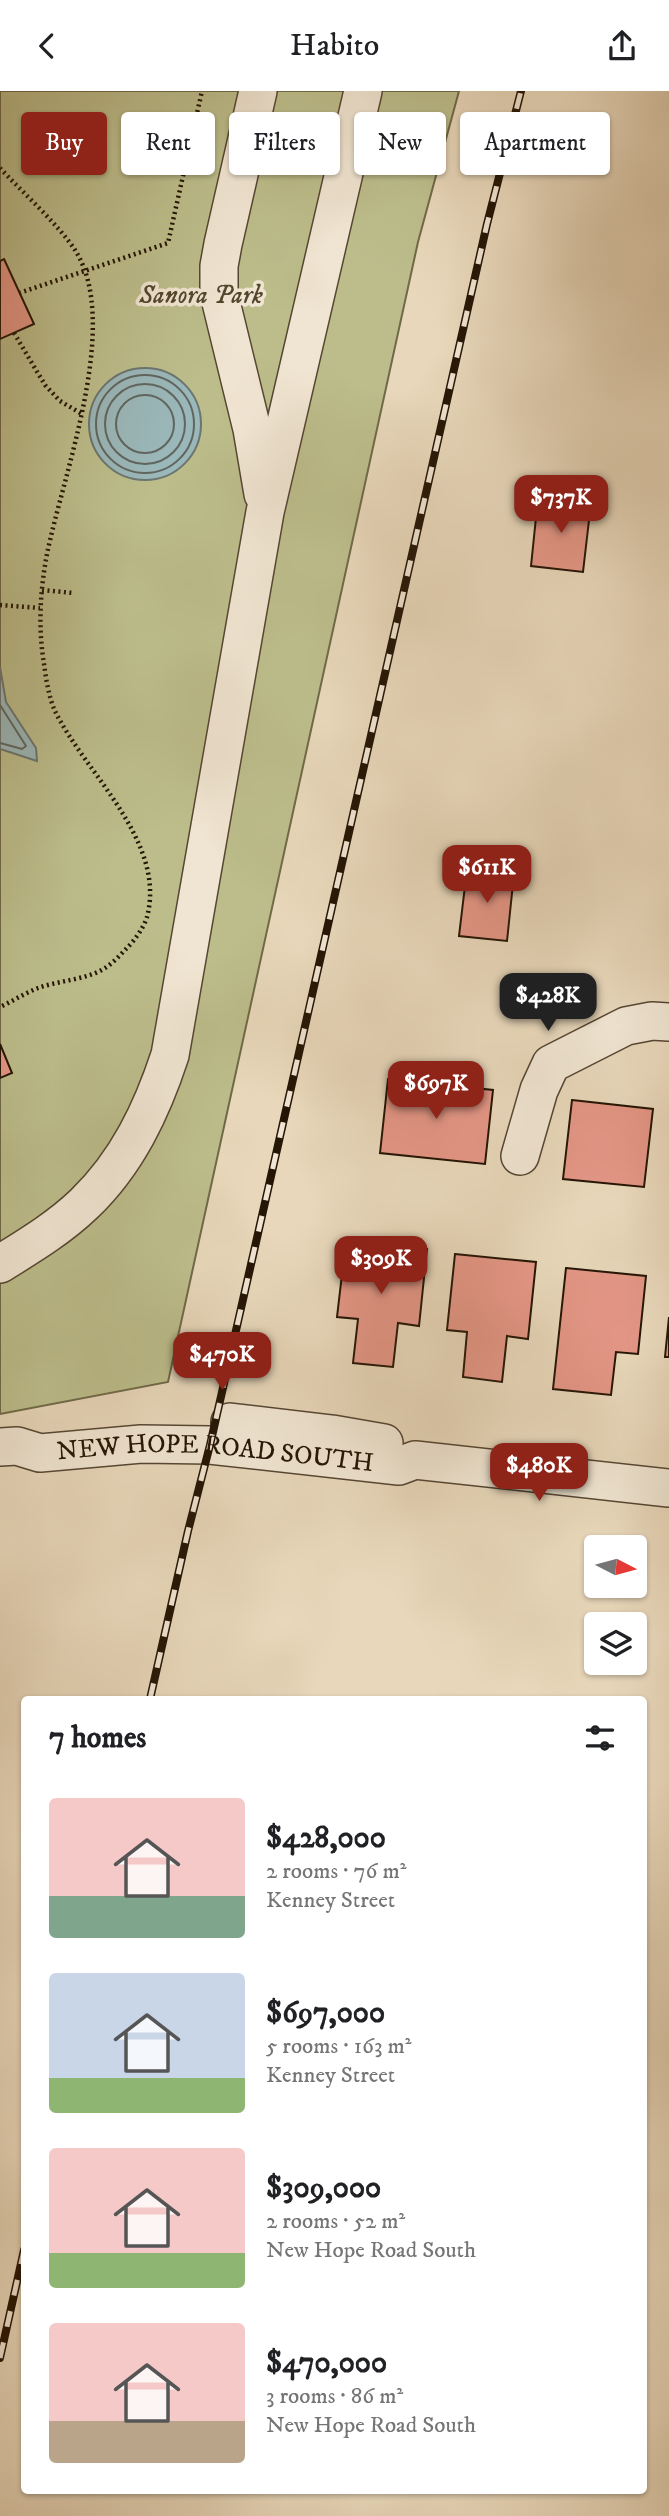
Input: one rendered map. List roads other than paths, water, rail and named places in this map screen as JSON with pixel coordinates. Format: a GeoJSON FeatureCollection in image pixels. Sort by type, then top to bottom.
{"type":"FeatureCollection","features":[{"type":"Feature","properties":{"kind":"street"},"geometry":{"type":"LineString","coordinates":[[258,91],[223,244],[219,266],[219,294],[252,429],[265,512]]}},
{"type":"Feature","properties":{"kind":"street"},"geometry":{"type":"LineString","coordinates":[[0,1264],[49,1233],[85,1203],[135,1139],[156,1097],[170,1055],[265,512],[363,91]]}},
{"type":"Feature","properties":{"kind":"street"},"geometry":{"type":"LineString","coordinates":[[520,1156],[539,1090],[551,1064],[626,1026],[652,1021],[669,1022]]}},
{"type":"Feature","properties":{"kind":"street","name":"NEW HOPE ROAD SOUTH"},"geometry":{"type":"LineString","coordinates":[[9,1447],[40,1453],[141,1444],[210,1445],[399,1466],[415,1461],[669,1487]]}},
{"type":"Feature","properties":{"kind":"water"},"geometry":{"type":"Polygon","coordinates":[[[145,368],[166,372],[184,385],[197,403],[201,424],[197,445],[184,463],[166,476],[145,480],[124,476],[106,463],[93,445],[89,424],[93,403],[106,385],[124,372],[145,368]]]}},
{"type":"Feature","properties":{"kind":"water"},"geometry":{"type":"Polygon","coordinates":[[[0,667],[6,702],[36,748],[37,761],[0,749],[0,667]]]}},
{"type":"Feature","properties":{"kind":"railway"},"geometry":{"type":"LineString","coordinates":[[151,1696],[487,224],[521,91]]}},
{"type":"Feature","properties":{"kind":"railway"},"geometry":{"type":"LineString","coordinates":[[0,2358],[21,2264]]}},
{"type":"Feature","properties":{"kind":"park label","name":"Sanora Park"},"geometry":{"type":"Point","coordinates":[201,295]}}]}
